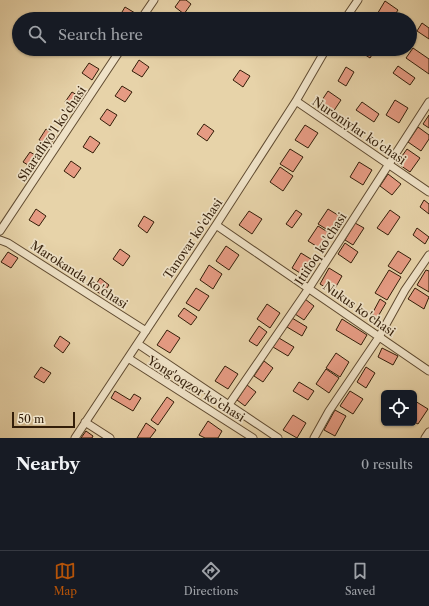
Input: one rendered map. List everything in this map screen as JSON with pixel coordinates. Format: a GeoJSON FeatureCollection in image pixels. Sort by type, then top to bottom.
{"type":"FeatureCollection","features":[{"type":"Feature","properties":{"kind":"street"},"geometry":{"type":"LineString","coordinates":[[145,12],[153,0]]}},
{"type":"Feature","properties":{"kind":"street"},"geometry":{"type":"LineString","coordinates":[[350,12],[358,0]]}},
{"type":"Feature","properties":{"kind":"street","name":"Sharafliyo'l ko'chasi"},"geometry":{"type":"LineString","coordinates":[[0,231],[116,56]]}},
{"type":"Feature","properties":{"kind":"street","name":"Tanovar ko'chasi"},"geometry":{"type":"LineString","coordinates":[[75,438],[296,102],[322,56]]}},
{"type":"Feature","properties":{"kind":"street","name":"Nuroniylar ko'chasi"},"geometry":{"type":"LineString","coordinates":[[296,102],[429,192]]}},
{"type":"Feature","properties":{"kind":"street","name":"Ittifoq ko'chasi"},"geometry":{"type":"LineString","coordinates":[[228,406],[309,288],[429,102]]}},
{"type":"Feature","properties":{"kind":"street","name":"Nukus ko'chasi"},"geometry":{"type":"LineString","coordinates":[[216,225],[429,371]]}},
{"type":"Feature","properties":{"kind":"street","name":"Marokanda ko'chasi"},"geometry":{"type":"LineString","coordinates":[[0,240],[8,243],[146,331]]}},
{"type":"Feature","properties":{"kind":"street"},"geometry":{"type":"LineString","coordinates":[[314,438],[329,411],[379,337],[405,290],[429,255]]}},
{"type":"Feature","properties":{"kind":"street"},"geometry":{"type":"LineString","coordinates":[[138,344],[228,406],[278,438]]}},
{"type":"Feature","properties":{"kind":"street","name":"Yong'oqzor ko'chasi"},"geometry":{"type":"LineString","coordinates":[[128,358],[253,438]]}},
{"type":"Feature","properties":{"kind":"street"},"geometry":{"type":"LineString","coordinates":[[85,422],[110,438]]}},
{"type":"Feature","properties":{"kind":"street"},"geometry":{"type":"LineString","coordinates":[[425,438],[429,432]]}},
{"type":"Feature","properties":{"kind":"building"},"geometry":{"type":"Polygon","coordinates":[[[180,0],[186,0],[191,4],[185,12],[181,12],[175,7],[180,0]]]}},
{"type":"Feature","properties":{"kind":"building"},"geometry":{"type":"Polygon","coordinates":[[[385,1],[398,10],[397,12],[378,12],[385,1]]]}},
{"type":"Feature","properties":{"kind":"building"},"geometry":{"type":"Polygon","coordinates":[[[125,7],[133,12],[122,12],[125,7]]]}},
{"type":"Feature","properties":{"kind":"building"},"geometry":{"type":"Polygon","coordinates":[[[422,23],[429,28],[429,39],[417,31],[422,23]]]}},
{"type":"Feature","properties":{"kind":"building"},"geometry":{"type":"Polygon","coordinates":[[[417,51],[429,59],[429,74],[406,58],[407,56],[417,56],[417,51]]]}},
{"type":"Feature","properties":{"kind":"building"},"geometry":{"type":"Polygon","coordinates":[[[139,60],[149,67],[142,77],[132,71],[139,60]]]}},
{"type":"Feature","properties":{"kind":"building"},"geometry":{"type":"Polygon","coordinates":[[[89,63],[99,69],[92,80],[82,73],[89,63]]]}},
{"type":"Feature","properties":{"kind":"building"},"geometry":{"type":"Polygon","coordinates":[[[398,66],[415,78],[410,85],[393,73],[398,66]]]}},
{"type":"Feature","properties":{"kind":"building"},"geometry":{"type":"Polygon","coordinates":[[[346,67],[354,72],[346,86],[338,81],[346,67]]]}},
{"type":"Feature","properties":{"kind":"building"},"geometry":{"type":"Polygon","coordinates":[[[240,70],[250,76],[243,87],[233,80],[240,70]]]}},
{"type":"Feature","properties":{"kind":"building"},"geometry":{"type":"Polygon","coordinates":[[[122,86],[132,92],[125,102],[115,96],[122,86]]]}},
{"type":"Feature","properties":{"kind":"building"},"geometry":{"type":"Polygon","coordinates":[[[328,91],[341,100],[331,115],[318,106],[328,91]]]}},
{"type":"Feature","properties":{"kind":"building"},"geometry":{"type":"Polygon","coordinates":[[[72,92],[82,98],[75,109],[65,102],[72,92]]]}},
{"type":"Feature","properties":{"kind":"building"},"geometry":{"type":"Polygon","coordinates":[[[395,100],[408,108],[399,123],[386,115],[395,100]]]}},
{"type":"Feature","properties":{"kind":"building"},"geometry":{"type":"Polygon","coordinates":[[[362,102],[379,114],[374,122],[356,110],[362,102]]]}},
{"type":"Feature","properties":{"kind":"building"},"geometry":{"type":"Polygon","coordinates":[[[107,109],[117,115],[110,126],[100,119],[107,109]]]}},
{"type":"Feature","properties":{"kind":"building"},"geometry":{"type":"Polygon","coordinates":[[[429,115],[429,128],[423,124],[429,115]]]}},
{"type":"Feature","properties":{"kind":"building"},"geometry":{"type":"Polygon","coordinates":[[[204,124],[214,131],[207,141],[197,134],[204,124]]]}},
{"type":"Feature","properties":{"kind":"building"},"geometry":{"type":"Polygon","coordinates":[[[305,125],[318,133],[308,148],[295,140],[305,125]]]}},
{"type":"Feature","properties":{"kind":"building"},"geometry":{"type":"Polygon","coordinates":[[[418,127],[429,135],[429,139],[421,151],[408,142],[418,127]]]}},
{"type":"Feature","properties":{"kind":"building"},"geometry":{"type":"Polygon","coordinates":[[[46,129],[56,136],[49,146],[39,140],[46,129]]]}},
{"type":"Feature","properties":{"kind":"building"},"geometry":{"type":"Polygon","coordinates":[[[90,136],[100,143],[93,153],[83,147],[90,136]]]}},
{"type":"Feature","properties":{"kind":"building"},"geometry":{"type":"Polygon","coordinates":[[[290,149],[303,157],[293,172],[280,164],[290,149]]]}},
{"type":"Feature","properties":{"kind":"building"},"geometry":{"type":"Polygon","coordinates":[[[407,149],[420,158],[410,172],[397,163],[407,149]]]}},
{"type":"Feature","properties":{"kind":"building"},"geometry":{"type":"Polygon","coordinates":[[[30,152],[40,158],[33,168],[23,162],[30,152]]]}},
{"type":"Feature","properties":{"kind":"building"},"geometry":{"type":"Polygon","coordinates":[[[71,161],[81,168],[74,178],[64,171],[71,161]]]}},
{"type":"Feature","properties":{"kind":"building"},"geometry":{"type":"Polygon","coordinates":[[[359,162],[372,170],[363,185],[350,177],[359,162]]]}},
{"type":"Feature","properties":{"kind":"building"},"geometry":{"type":"Polygon","coordinates":[[[280,167],[293,176],[283,191],[270,182],[280,167]]]}},
{"type":"Feature","properties":{"kind":"building"},"geometry":{"type":"Polygon","coordinates":[[[388,174],[401,184],[392,195],[380,186],[388,174]]]}},
{"type":"Feature","properties":{"kind":"building"},"geometry":{"type":"Polygon","coordinates":[[[424,200],[429,204],[429,214],[420,207],[424,200]]]}},
{"type":"Feature","properties":{"kind":"building"},"geometry":{"type":"Polygon","coordinates":[[[36,209],[46,216],[39,226],[29,220],[36,209]]]}},
{"type":"Feature","properties":{"kind":"building"},"geometry":{"type":"Polygon","coordinates":[[[328,209],[341,217],[331,232],[318,224],[328,209]]]}},
{"type":"Feature","properties":{"kind":"building"},"geometry":{"type":"Polygon","coordinates":[[[296,210],[302,214],[292,228],[286,224],[296,210]]]}},
{"type":"Feature","properties":{"kind":"building"},"geometry":{"type":"Polygon","coordinates":[[[390,210],[400,217],[388,235],[377,228],[390,210]]]}},
{"type":"Feature","properties":{"kind":"building"},"geometry":{"type":"Polygon","coordinates":[[[249,211],[262,219],[252,234],[239,225],[249,211]]]}},
{"type":"Feature","properties":{"kind":"building"},"geometry":{"type":"Polygon","coordinates":[[[144,216],[154,222],[147,233],[138,226],[144,216]]]}},
{"type":"Feature","properties":{"kind":"building"},"geometry":{"type":"Polygon","coordinates":[[[355,223],[364,228],[353,245],[345,240],[355,223]]]}},
{"type":"Feature","properties":{"kind":"building"},"geometry":{"type":"Polygon","coordinates":[[[318,226],[331,234],[321,249],[308,241],[318,226]]]}},
{"type":"Feature","properties":{"kind":"building"},"geometry":{"type":"Polygon","coordinates":[[[417,228],[429,237],[425,244],[413,235],[417,228]]]}},
{"type":"Feature","properties":{"kind":"building"},"geometry":{"type":"Polygon","coordinates":[[[345,243],[358,252],[351,263],[338,254],[345,243]]]}},
{"type":"Feature","properties":{"kind":"building"},"geometry":{"type":"Polygon","coordinates":[[[226,246],[239,255],[229,270],[216,261],[226,246]]]}},
{"type":"Feature","properties":{"kind":"building"},"geometry":{"type":"Polygon","coordinates":[[[120,249],[130,256],[123,266],[113,259],[120,249]]]}},
{"type":"Feature","properties":{"kind":"building"},"geometry":{"type":"Polygon","coordinates":[[[398,251],[411,259],[401,274],[388,266],[398,251]]]}},
{"type":"Feature","properties":{"kind":"building"},"geometry":{"type":"Polygon","coordinates":[[[8,252],[18,258],[11,268],[1,262],[8,252]]]}},
{"type":"Feature","properties":{"kind":"building"},"geometry":{"type":"Polygon","coordinates":[[[301,253],[314,261],[305,276],[292,268],[301,253]]]}},
{"type":"Feature","properties":{"kind":"building"},"geometry":{"type":"Polygon","coordinates":[[[209,265],[222,274],[213,289],[200,280],[209,265]]]}},
{"type":"Feature","properties":{"kind":"building"},"geometry":{"type":"Polygon","coordinates":[[[329,268],[342,276],[333,292],[320,284],[329,268]]]}},
{"type":"Feature","properties":{"kind":"building"},"geometry":{"type":"Polygon","coordinates":[[[389,270],[401,277],[387,300],[375,293],[389,270]]]}},
{"type":"Feature","properties":{"kind":"building"},"geometry":{"type":"Polygon","coordinates":[[[426,270],[429,271],[429,292],[417,285],[426,270]]]}},
{"type":"Feature","properties":{"kind":"building"},"geometry":{"type":"Polygon","coordinates":[[[100,278],[109,285],[102,295],[93,289],[100,278]]]}},
{"type":"Feature","properties":{"kind":"building"},"geometry":{"type":"Polygon","coordinates":[[[196,288],[209,296],[199,311],[186,303],[196,288]]]}},
{"type":"Feature","properties":{"kind":"building"},"geometry":{"type":"Polygon","coordinates":[[[415,288],[429,297],[424,309],[408,299],[415,288]]]}},
{"type":"Feature","properties":{"kind":"building"},"geometry":{"type":"Polygon","coordinates":[[[305,299],[314,306],[304,320],[295,314],[305,299]]]}},
{"type":"Feature","properties":{"kind":"building"},"geometry":{"type":"Polygon","coordinates":[[[380,299],[386,303],[377,318],[372,314],[380,299]]]}},
{"type":"Feature","properties":{"kind":"building"},"geometry":{"type":"Polygon","coordinates":[[[267,304],[280,313],[270,328],[257,319],[267,304]]]}},
{"type":"Feature","properties":{"kind":"building"},"geometry":{"type":"Polygon","coordinates":[[[184,308],[197,317],[191,325],[178,316],[184,308]]]}},
{"type":"Feature","properties":{"kind":"building"},"geometry":{"type":"Polygon","coordinates":[[[292,318],[307,327],[302,336],[287,327],[292,318]]]}},
{"type":"Feature","properties":{"kind":"building"},"geometry":{"type":"Polygon","coordinates":[[[342,319],[367,335],[361,345],[336,330],[342,319]]]}},
{"type":"Feature","properties":{"kind":"building"},"geometry":{"type":"Polygon","coordinates":[[[259,326],[267,332],[257,346],[249,341],[259,326]]]}},
{"type":"Feature","properties":{"kind":"building"},"geometry":{"type":"Polygon","coordinates":[[[167,330],[180,338],[170,353],[157,345],[167,330]]]}},
{"type":"Feature","properties":{"kind":"building"},"geometry":{"type":"Polygon","coordinates":[[[60,336],[70,343],[63,353],[54,346],[60,336]]]}},
{"type":"Feature","properties":{"kind":"building"},"geometry":{"type":"Polygon","coordinates":[[[279,338],[294,347],[288,356],[273,347],[279,338]]]}},
{"type":"Feature","properties":{"kind":"building"},"geometry":{"type":"Polygon","coordinates":[[[382,348],[398,356],[393,365],[378,357],[382,348]]]}},
{"type":"Feature","properties":{"kind":"building"},"geometry":{"type":"Polygon","coordinates":[[[336,353],[349,362],[340,377],[326,368],[336,353]]]}},
{"type":"Feature","properties":{"kind":"building"},"geometry":{"type":"Polygon","coordinates":[[[264,361],[273,368],[263,382],[254,376],[264,361]]]}},
{"type":"Feature","properties":{"kind":"building"},"geometry":{"type":"Polygon","coordinates":[[[225,366],[238,374],[228,389],[215,381],[225,366]]]}},
{"type":"Feature","properties":{"kind":"building"},"geometry":{"type":"Polygon","coordinates":[[[41,367],[51,373],[44,383],[34,377],[41,367]]]}},
{"type":"Feature","properties":{"kind":"building"},"geometry":{"type":"Polygon","coordinates":[[[366,367],[375,373],[366,388],[357,382],[366,367]]]}},
{"type":"Feature","properties":{"kind":"building"},"geometry":{"type":"Polygon","coordinates":[[[326,369],[339,378],[329,393],[316,384],[326,369]]]}},
{"type":"Feature","properties":{"kind":"building"},"geometry":{"type":"Polygon","coordinates":[[[299,382],[314,391],[308,400],[293,391],[299,382]]]}},
{"type":"Feature","properties":{"kind":"building"},"geometry":{"type":"Polygon","coordinates":[[[247,385],[256,392],[245,406],[237,400],[247,385]]]}},
{"type":"Feature","properties":{"kind":"building"},"geometry":{"type":"Polygon","coordinates":[[[115,391],[130,400],[134,394],[141,398],[133,411],[111,398],[115,391]]]}},
{"type":"Feature","properties":{"kind":"building"},"geometry":{"type":"Polygon","coordinates":[[[350,391],[363,399],[353,414],[340,406],[350,391]]]}},
{"type":"Feature","properties":{"kind":"building"},"geometry":{"type":"Polygon","coordinates":[[[167,397],[174,402],[158,425],[151,420],[167,397]]]}},
{"type":"Feature","properties":{"kind":"building"},"geometry":{"type":"Polygon","coordinates":[[[417,402],[428,409],[417,424],[417,402]]]}},
{"type":"Feature","properties":{"kind":"building"},"geometry":{"type":"Polygon","coordinates":[[[335,410],[346,416],[335,436],[324,430],[335,410]]]}},
{"type":"Feature","properties":{"kind":"building"},"geometry":{"type":"Polygon","coordinates":[[[293,415],[306,423],[297,438],[283,430],[293,415]]]}},
{"type":"Feature","properties":{"kind":"building"},"geometry":{"type":"Polygon","coordinates":[[[208,421],[222,431],[218,438],[205,438],[199,435],[208,421]]]}},
{"type":"Feature","properties":{"kind":"building"},"geometry":{"type":"Polygon","coordinates":[[[146,423],[156,430],[150,438],[137,438],[146,423]]]}},
{"type":"Feature","properties":{"kind":"building"},"geometry":{"type":"Polygon","coordinates":[[[86,431],[93,436],[92,438],[81,438],[86,431]]]}}]}
